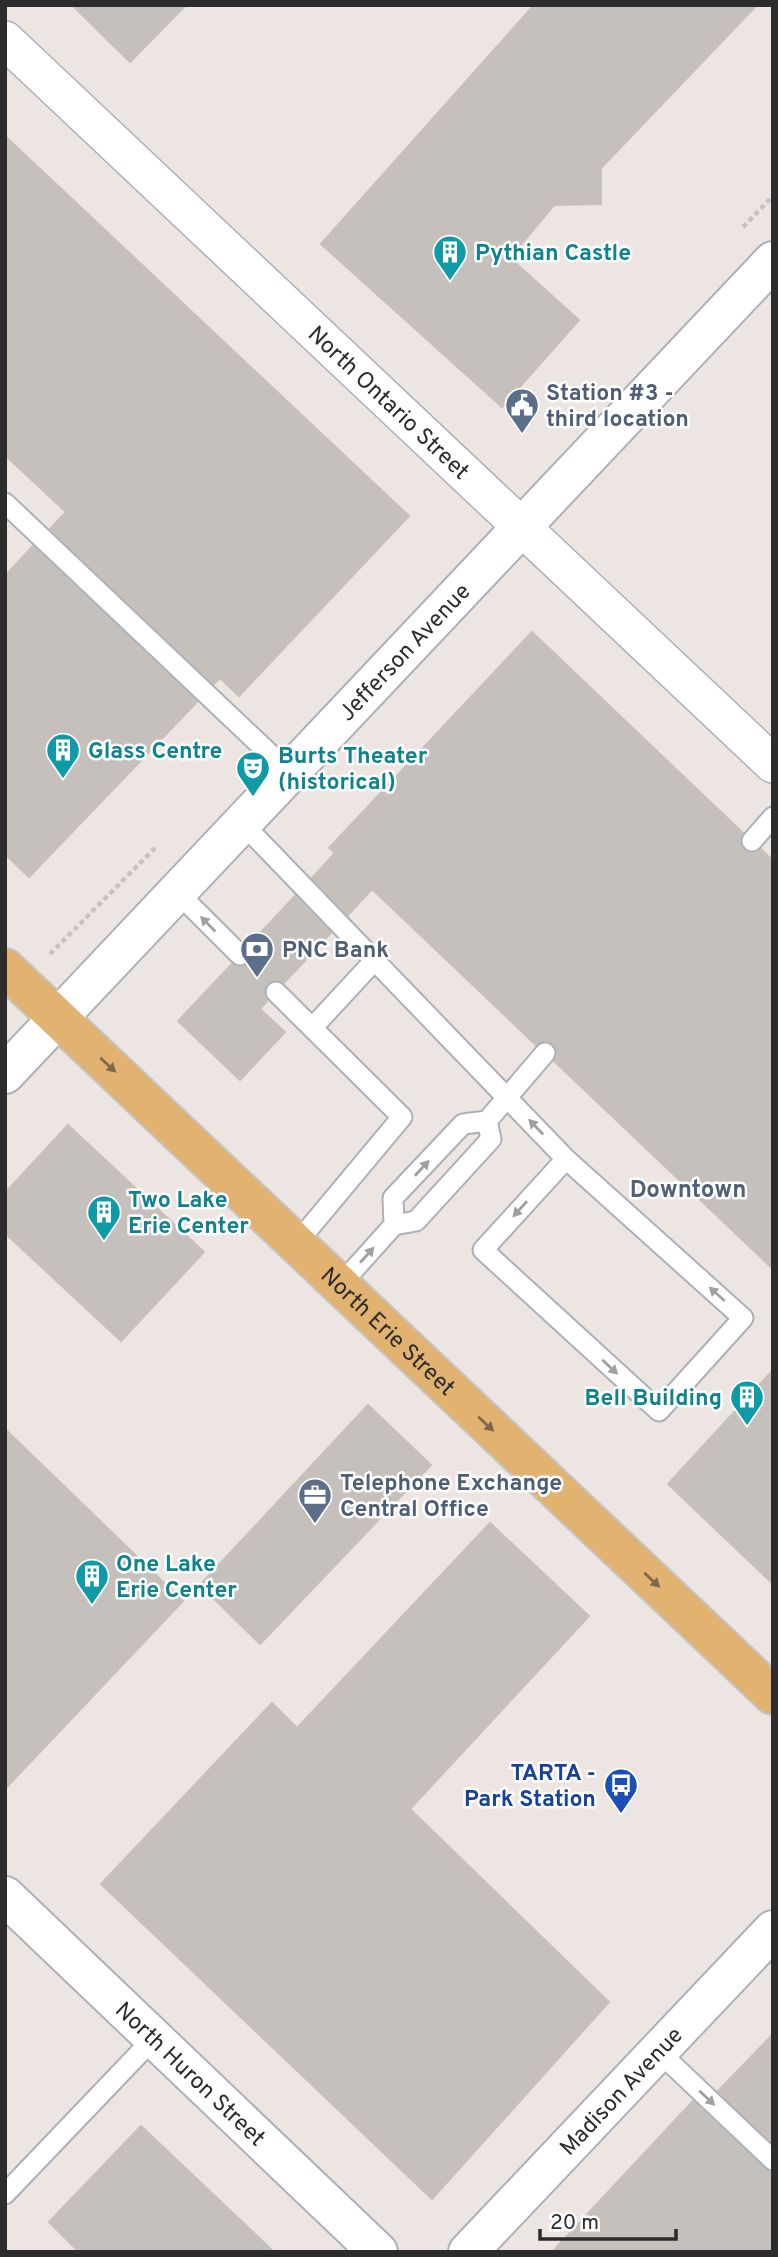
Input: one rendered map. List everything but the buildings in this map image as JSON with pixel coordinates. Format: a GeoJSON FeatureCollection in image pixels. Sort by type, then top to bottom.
{"type":"FeatureCollection","features":[{"type":"Feature","properties":{"kind":"main road","name":"North Erie Street"},"geometry":{"type":"LineString","coordinates":[[5,968],[773,1695]]}},
{"type":"Feature","properties":{"kind":"street","name":"North Ontario Street"},"geometry":{"type":"LineString","coordinates":[[5,40],[773,764]]}},
{"type":"Feature","properties":{"kind":"street","name":"Jefferson Avenue"},"geometry":{"type":"LineString","coordinates":[[5,1074],[773,261]]}},
{"type":"Feature","properties":{"kind":"street","name":"North Huron Street"},"geometry":{"type":"LineString","coordinates":[[5,1896],[378,2252]]}},
{"type":"Feature","properties":{"kind":"street","name":"Madison Avenue"},"geometry":{"type":"LineString","coordinates":[[468,2252],[773,1930]]}},
{"type":"Feature","properties":{"kind":"lane"},"geometry":{"type":"LineString","coordinates":[[5,503],[290,773]]}},
{"type":"Feature","properties":{"kind":"lane"},"geometry":{"type":"LineString","coordinates":[[752,841],[773,817]]}},
{"type":"Feature","properties":{"kind":"lane"},"geometry":{"type":"LineString","coordinates":[[243,824],[566,1159],[743,1318],[659,1411],[483,1250],[566,1159]]}},
{"type":"Feature","properties":{"kind":"lane"},"geometry":{"type":"LineString","coordinates":[[177,892],[240,955]]}},
{"type":"Feature","properties":{"kind":"lane"},"geometry":{"type":"LineString","coordinates":[[313,1027],[375,960]]}},
{"type":"Feature","properties":{"kind":"lane"},"geometry":{"type":"LineString","coordinates":[[276,992],[402,1116],[296,1244]]}},
{"type":"Feature","properties":{"kind":"lane"},"geometry":{"type":"LineString","coordinates":[[394,1224],[393,1198],[463,1124],[487,1121],[545,1053]]}},
{"type":"Feature","properties":{"kind":"lane"},"geometry":{"type":"LineString","coordinates":[[340,1285],[394,1224],[416,1221],[491,1139],[487,1121]]}},
{"type":"Feature","properties":{"kind":"lane"},"geometry":{"type":"LineString","coordinates":[[5,2194],[154,2038]]}},
{"type":"Feature","properties":{"kind":"lane"},"geometry":{"type":"LineString","coordinates":[[658,2051],[773,2160]]}},
{"type":"Feature","properties":{"kind":"place","name":"Pythian Castle"},"geometry":{"type":"Point","coordinates":[450,282]}},
{"type":"Feature","properties":{"kind":"place","name":"Station #3 - third location"},"geometry":{"type":"Point","coordinates":[522,435]}},
{"type":"Feature","properties":{"kind":"place","name":"Glass Centre"},"geometry":{"type":"Point","coordinates":[63,780]}},
{"type":"Feature","properties":{"kind":"place","name":"Burts Theater (historical)"},"geometry":{"type":"Point","coordinates":[253,798]}},
{"type":"Feature","properties":{"kind":"place","name":"PNC Bank"},"geometry":{"type":"Point","coordinates":[257,979]}},
{"type":"Feature","properties":{"kind":"place","name":"Two Lake Erie Center"},"geometry":{"type":"Point","coordinates":[104,1242]}},
{"type":"Feature","properties":{"kind":"place","name":"Bell Building"},"geometry":{"type":"Point","coordinates":[747,1427]}},
{"type":"Feature","properties":{"kind":"place","name":"Telephone Exchange Central Office"},"geometry":{"type":"Point","coordinates":[315,1525]}},
{"type":"Feature","properties":{"kind":"place","name":"One Lake Erie Center"},"geometry":{"type":"Point","coordinates":[92,1606]}},
{"type":"Feature","properties":{"kind":"place","name":"TARTA - Park Station"},"geometry":{"type":"Point","coordinates":[621,1815]}},
{"type":"Feature","properties":{"kind":"district","name":"Downtown"},"geometry":{"type":"Point","coordinates":[688,1189]}}]}
